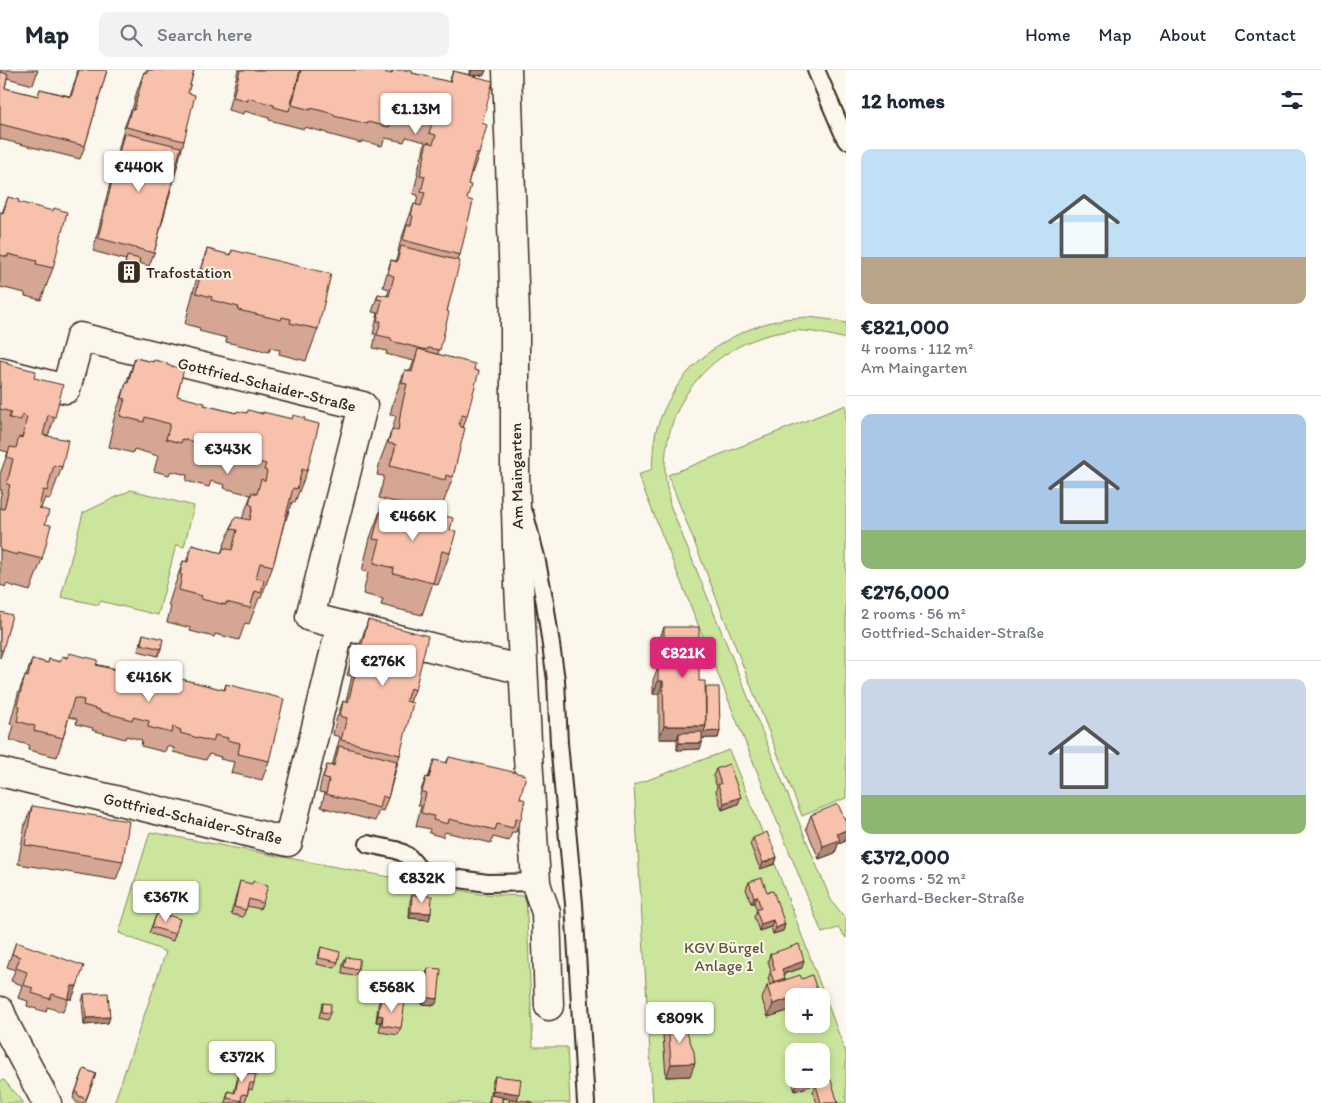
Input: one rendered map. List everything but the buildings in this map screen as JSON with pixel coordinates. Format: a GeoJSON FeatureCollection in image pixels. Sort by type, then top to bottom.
{"type":"FeatureCollection","features":[{"type":"Feature","properties":{"kind":"street","name":"Am Maingarten"},"geometry":{"type":"LineString","coordinates":[[507,70],[515,316],[517,546],[536,882],[546,913],[549,1006]]}},
{"type":"Feature","properties":{"kind":"street","name":"Gottfried-Schaider-Straße"},"geometry":{"type":"LineString","coordinates":[[0,372],[66,389],[80,336],[363,406],[310,617],[523,670]]}},
{"type":"Feature","properties":{"kind":"street","name":"Gottfried-Schaider-Straße"},"geometry":{"type":"LineString","coordinates":[[0,772],[288,842],[341,625]]}},
{"type":"Feature","properties":{"kind":"street"},"geometry":{"type":"LineString","coordinates":[[0,1011],[7,1028],[47,1103]]}},
{"type":"Feature","properties":{"kind":"lane"},"geometry":{"type":"LineString","coordinates":[[816,70],[846,140]]}},
{"type":"Feature","properties":{"kind":"lane"},"geometry":{"type":"LineString","coordinates":[[515,474],[536,557],[545,603],[556,680],[574,904],[586,1103]]}},
{"type":"Feature","properties":{"kind":"lane"},"geometry":{"type":"LineString","coordinates":[[368,844],[403,853],[420,870],[433,876],[487,883],[536,882]]}},
{"type":"Feature","properties":{"kind":"green space"},"geometry":{"type":"Polygon","coordinates":[[[809,317],[846,323],[846,339],[806,331],[782,332],[757,339],[734,349],[714,363],[697,379],[683,399],[673,421],[667,445],[665,475],[670,505],[818,869],[831,900],[846,919],[846,938],[838,928],[822,933],[638,475],[652,469],[656,431],[664,410],[674,391],[700,360],[734,336],[754,328],[779,320],[809,317]]]}},
{"type":"Feature","properties":{"kind":"green space"},"geometry":{"type":"Polygon","coordinates":[[[846,405],[846,798],[802,816],[668,475],[846,405]]]}},
{"type":"Feature","properties":{"kind":"green space"},"geometry":{"type":"Polygon","coordinates":[[[131,490],[194,506],[184,547],[176,545],[158,615],[100,601],[99,605],[61,597],[83,513],[131,490]]]}},
{"type":"Feature","properties":{"kind":"green space","name":"KGV Bürgel Anlage 1"},"geometry":{"type":"Polygon","coordinates":[[[729,750],[775,864],[822,988],[785,988],[785,1033],[830,1033],[830,1010],[846,1053],[846,1103],[653,1103],[634,785],[729,750]]]}},
{"type":"Feature","properties":{"kind":"green space"},"geometry":{"type":"Polygon","coordinates":[[[150,832],[480,894],[526,896],[533,1047],[567,1047],[570,1103],[114,1103],[166,952],[119,933],[150,832]]]}},
{"type":"Feature","properties":{"kind":"green space"},"geometry":{"type":"Polygon","coordinates":[[[4,1080],[23,1103],[0,1103],[0,1081],[4,1080]]]}},
{"type":"Feature","properties":{"kind":"place","name":"Trafostation"},"geometry":{"type":"Point","coordinates":[129,272]}}]}
